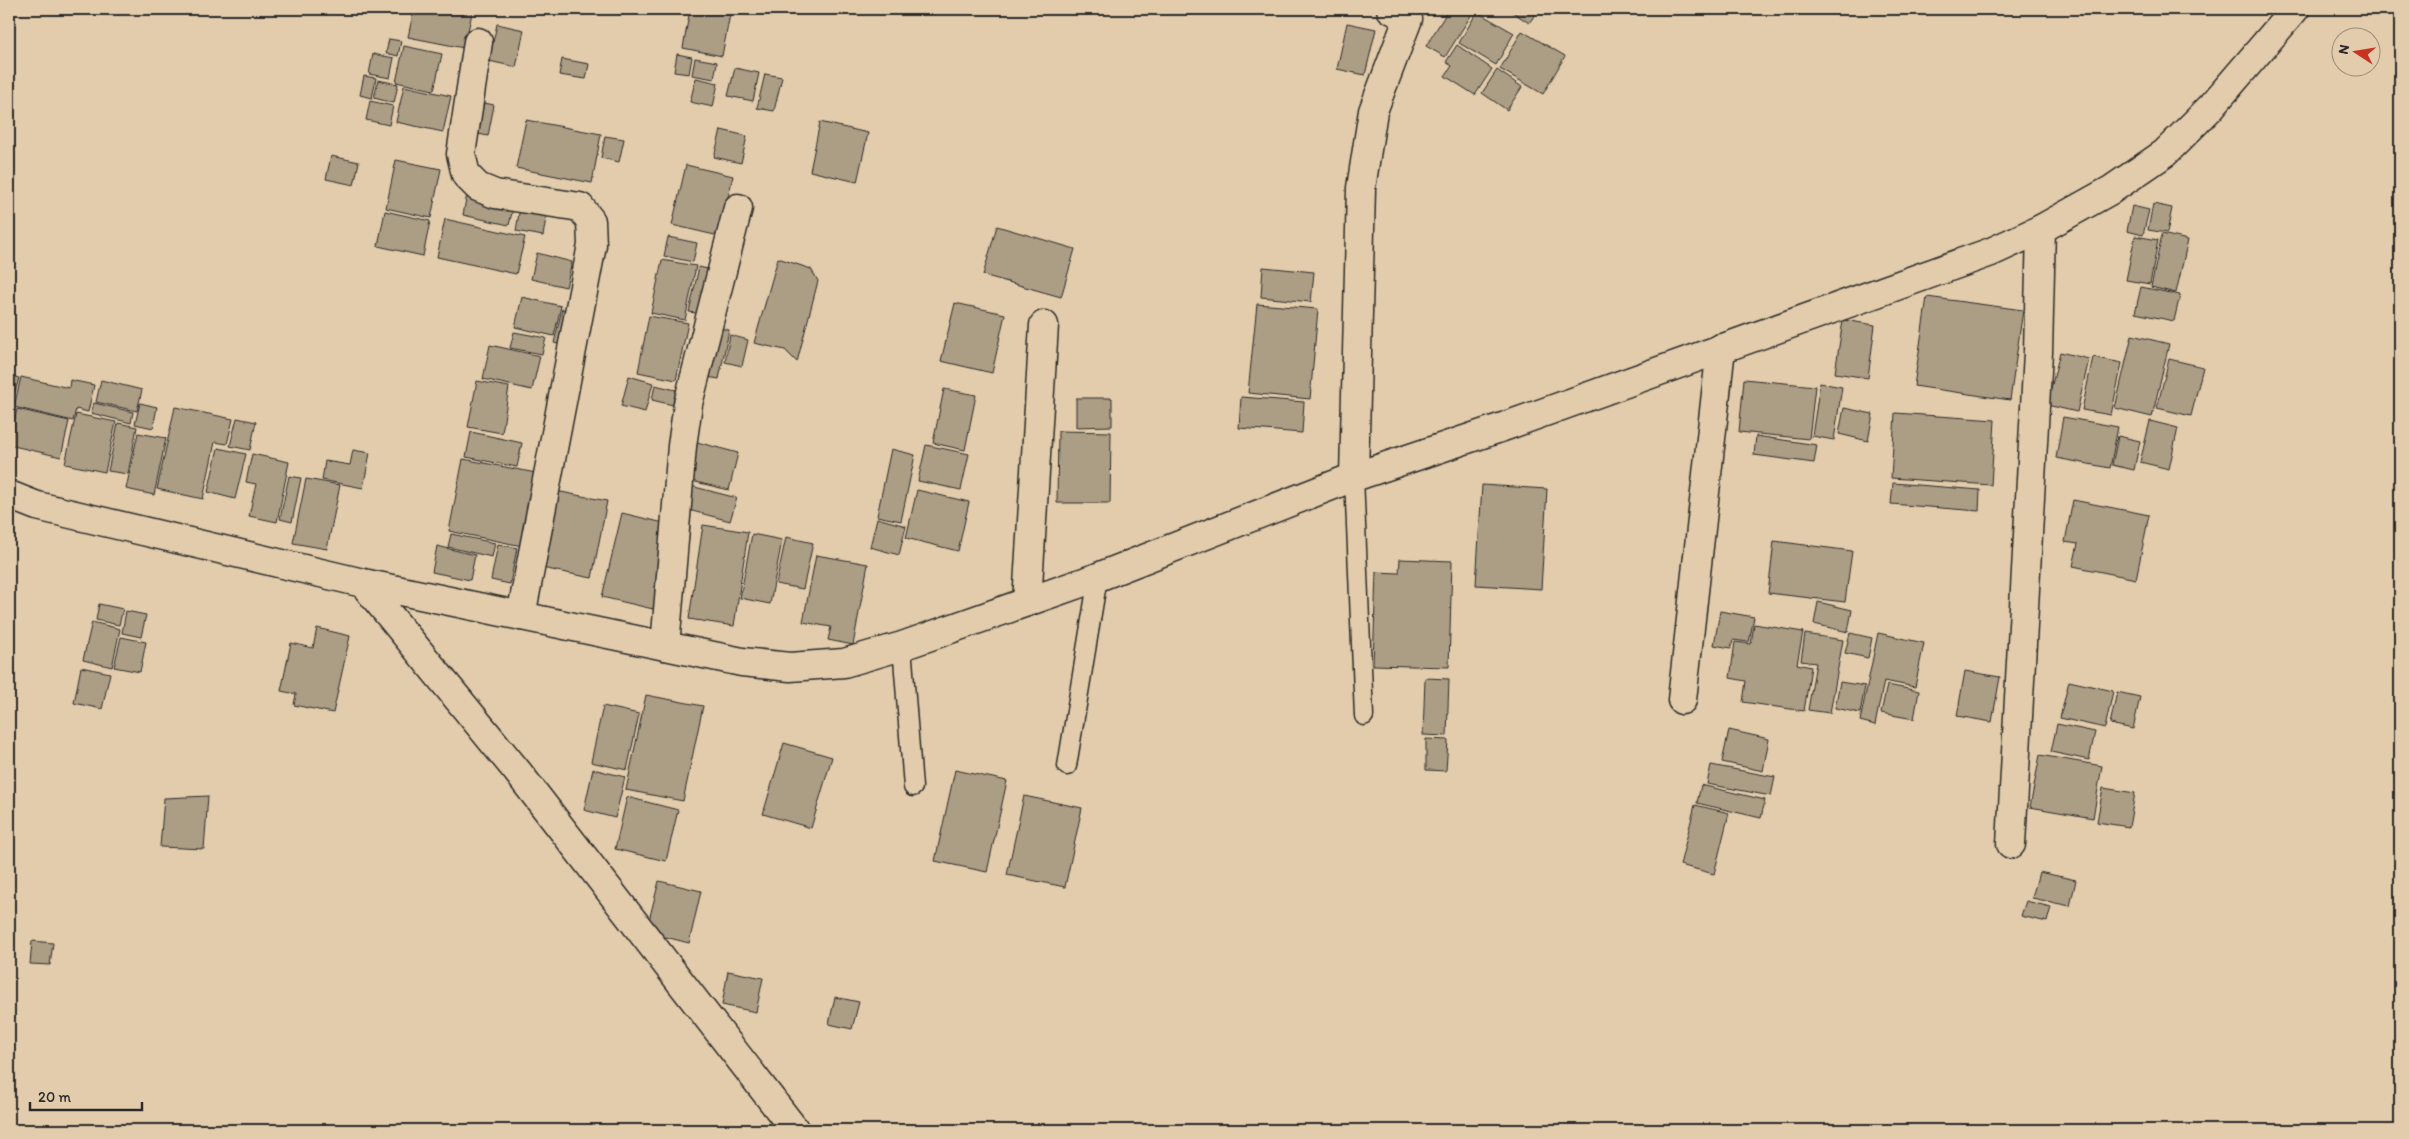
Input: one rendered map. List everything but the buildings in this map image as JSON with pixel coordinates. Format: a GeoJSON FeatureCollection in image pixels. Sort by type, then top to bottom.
{"type":"FeatureCollection","features":[{"type":"Feature","properties":{"kind":"street"},"geometry":{"type":"LineString","coordinates":[[9,495],[47,508],[363,583],[742,662],[790,667],[844,664],[902,646],[1098,577],[1354,477],[1503,427],[1991,252],[2041,230],[2111,190],[2164,153],[2211,107],[2295,9]]}},
{"type":"Feature","properties":{"kind":"street"},"geometry":{"type":"LineString","coordinates":[[1354,477],[1361,188],[1373,111],[1404,12]]}},
{"type":"Feature","properties":{"kind":"street"},"geometry":{"type":"LineString","coordinates":[[478,42],[461,154],[466,175],[478,187],[495,194],[580,207],[591,221],[592,245],[521,616]]}},
{"type":"Feature","properties":{"kind":"street"},"geometry":{"type":"LineString","coordinates":[[665,646],[683,437],[688,404],[738,208]]}},
{"type":"Feature","properties":{"kind":"street"},"geometry":{"type":"LineString","coordinates":[[2011,844],[2038,352],[2041,230]]}},
{"type":"Feature","properties":{"kind":"street"},"geometry":{"type":"LineString","coordinates":[[1027,602],[1044,325]]}},
{"type":"Feature","properties":{"kind":"street"},"geometry":{"type":"LineString","coordinates":[[1682,700],[1721,348]]}},
{"type":"Feature","properties":{"kind":"street"},"geometry":{"type":"LineString","coordinates":[[363,583],[523,779],[795,1130]]}},
{"type":"Feature","properties":{"kind":"lane"},"geometry":{"type":"LineString","coordinates":[[1354,477],[1364,716]]}},
{"type":"Feature","properties":{"kind":"lane"},"geometry":{"type":"LineString","coordinates":[[1067,766],[1098,577]]}},
{"type":"Feature","properties":{"kind":"lane"},"geometry":{"type":"LineString","coordinates":[[902,646],[913,787]]}}]}
